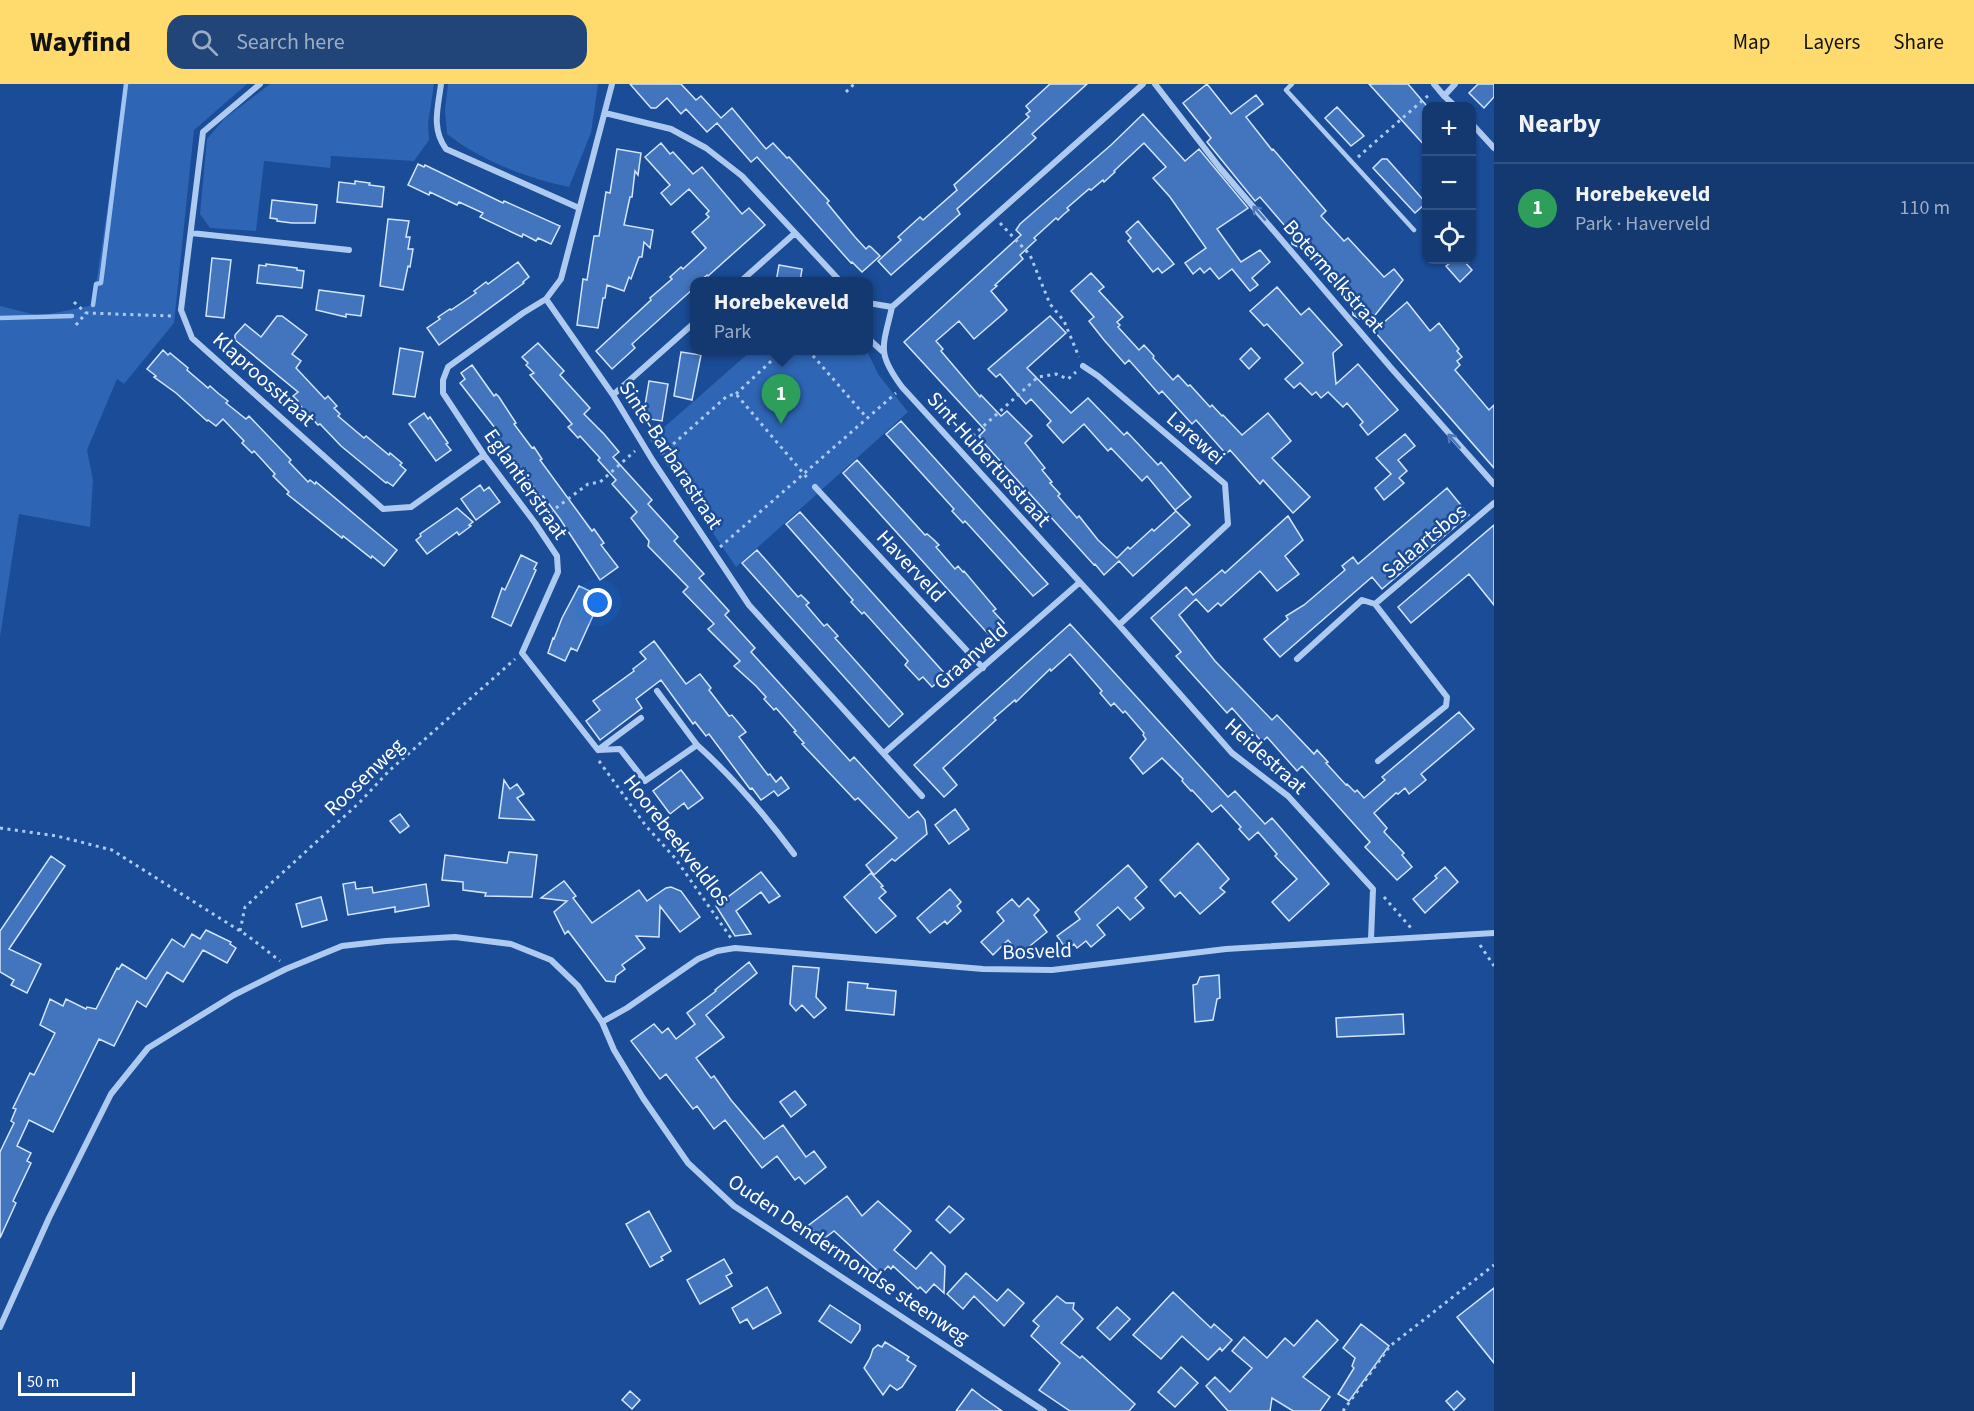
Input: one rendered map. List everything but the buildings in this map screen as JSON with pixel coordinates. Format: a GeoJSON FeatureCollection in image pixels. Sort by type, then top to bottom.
{"type":"FeatureCollection","features":[{"type":"Feature","properties":{"kind":"street","name":"Klaproosstraat"},"geometry":{"type":"LineString","coordinates":[[260,84],[203,132],[181,310],[192,338],[383,509],[411,507],[484,455]]}},
{"type":"Feature","properties":{"kind":"street"},"geometry":{"type":"LineString","coordinates":[[441,84],[436,125],[439,138],[446,149],[579,208]]}},
{"type":"Feature","properties":{"kind":"street"},"geometry":{"type":"LineString","coordinates":[[546,299],[561,279],[612,84]]}},
{"type":"Feature","properties":{"kind":"street"},"geometry":{"type":"LineString","coordinates":[[882,351],[892,307],[1143,84]]}},
{"type":"Feature","properties":{"kind":"street","name":"Botermelkstraat"},"geometry":{"type":"LineString","coordinates":[[1155,84],[1227,177],[1494,484]]}},
{"type":"Feature","properties":{"kind":"street"},"geometry":{"type":"LineString","coordinates":[[1444,96],[1455,84]]}},
{"type":"Feature","properties":{"kind":"street"},"geometry":{"type":"LineString","coordinates":[[1435,86],[1451,102]]}},
{"type":"Feature","properties":{"kind":"street"},"geometry":{"type":"LineString","coordinates":[[605,113],[671,129],[706,148],[742,176],[836,277]]}},
{"type":"Feature","properties":{"kind":"street"},"geometry":{"type":"LineString","coordinates":[[1476,128],[1494,148]]}},
{"type":"Feature","properties":{"kind":"street"},"geometry":{"type":"LineString","coordinates":[[191,233],[349,250]]}},
{"type":"Feature","properties":{"kind":"street"},"geometry":{"type":"LineString","coordinates":[[746,277],[795,233]]}},
{"type":"Feature","properties":{"kind":"street","name":"Sinte-Barbarastraat"},"geometry":{"type":"LineString","coordinates":[[546,299],[613,395],[653,461],[749,605],[922,796]]}},
{"type":"Feature","properties":{"kind":"street","name":"Eglantierstraat"},"geometry":{"type":"LineString","coordinates":[[522,652],[558,572],[557,556],[484,455],[443,393],[443,380],[448,368],[546,299]]}},
{"type":"Feature","properties":{"kind":"street"},"geometry":{"type":"LineString","coordinates":[[873,304],[892,307]]}},
{"type":"Feature","properties":{"kind":"street"},"geometry":{"type":"LineString","coordinates":[[613,395],[690,327]]}},
{"type":"Feature","properties":{"kind":"street","name":"Sint-Hubertusstraat"},"geometry":{"type":"LineString","coordinates":[[873,343],[882,351],[888,369],[902,387],[1079,583]]}},
{"type":"Feature","properties":{"kind":"street","name":"Larewei"},"geometry":{"type":"LineString","coordinates":[[1083,366],[1098,376],[1225,484],[1228,524],[1119,625]]}},
{"type":"Feature","properties":{"kind":"street","name":"Haverveld"},"geometry":{"type":"LineString","coordinates":[[815,487],[983,668]]}},
{"type":"Feature","properties":{"kind":"street","name":"Salaartsbos"},"geometry":{"type":"LineString","coordinates":[[1375,604],[1494,503]]}},
{"type":"Feature","properties":{"kind":"street","name":"Heidestraat"},"geometry":{"type":"LineString","coordinates":[[1079,583],[1232,753],[1288,796],[1373,889]]}},
{"type":"Feature","properties":{"kind":"street","name":"Graanveld"},"geometry":{"type":"LineString","coordinates":[[884,753],[1079,583]]}},
{"type":"Feature","properties":{"kind":"street","name":"Salaartsbos"},"geometry":{"type":"LineString","coordinates":[[1297,659],[1362,600],[1375,604],[1447,697],[1446,706],[1378,761]]}},
{"type":"Feature","properties":{"kind":"street"},"geometry":{"type":"LineString","coordinates":[[522,652],[598,750]]}},
{"type":"Feature","properties":{"kind":"street"},"geometry":{"type":"LineString","coordinates":[[657,691],[697,745],[724,769],[763,812],[794,854]]}},
{"type":"Feature","properties":{"kind":"street"},"geometry":{"type":"LineString","coordinates":[[598,750],[640,718]]}},
{"type":"Feature","properties":{"kind":"street"},"geometry":{"type":"LineString","coordinates":[[598,750],[620,749],[645,782],[697,745]]}},
{"type":"Feature","properties":{"kind":"street"},"geometry":{"type":"LineString","coordinates":[[1371,939],[1373,889]]}},
{"type":"Feature","properties":{"kind":"street","name":"Bosveld"},"geometry":{"type":"LineString","coordinates":[[602,1022],[627,1008],[698,959],[717,951],[735,948],[983,969],[1052,970],[1226,949],[1494,933]]}},
{"type":"Feature","properties":{"kind":"street","name":"Ouden Dendermondse steenweg"},"geometry":{"type":"LineString","coordinates":[[0,1327],[49,1218],[111,1094],[148,1048],[234,995],[286,969],[342,946],[455,937],[511,944],[551,960],[578,986],[602,1022],[620,1060],[688,1163],[734,1206],[1044,1411]]}},
{"type":"Feature","properties":{"kind":"lane"},"geometry":{"type":"LineString","coordinates":[[1292,84],[1286,90],[1414,230]]}},
{"type":"Feature","properties":{"kind":"path"},"geometry":{"type":"LineString","coordinates":[[846,92],[854,84]]}},
{"type":"Feature","properties":{"kind":"path"},"geometry":{"type":"LineString","coordinates":[[1352,162],[1435,86]]}},
{"type":"Feature","properties":{"kind":"path"},"geometry":{"type":"LineString","coordinates":[[958,449],[1038,377],[1056,374],[1068,379],[1083,366],[1064,321],[1050,304],[1030,255],[995,217]]}},
{"type":"Feature","properties":{"kind":"path"},"geometry":{"type":"LineString","coordinates":[[74,302],[86,313],[168,317],[183,315]]}},
{"type":"Feature","properties":{"kind":"path"},"geometry":{"type":"LineString","coordinates":[[76,325],[86,313]]}},
{"type":"Feature","properties":{"kind":"path"},"geometry":{"type":"LineString","coordinates":[[653,461],[727,396],[736,394],[779,355]]}},
{"type":"Feature","properties":{"kind":"path"},"geometry":{"type":"LineString","coordinates":[[812,355],[867,418]]}},
{"type":"Feature","properties":{"kind":"path"},"geometry":{"type":"LineString","coordinates":[[715,552],[902,387]]}},
{"type":"Feature","properties":{"kind":"path"},"geometry":{"type":"LineString","coordinates":[[736,394],[815,487]]}},
{"type":"Feature","properties":{"kind":"path"},"geometry":{"type":"LineString","coordinates":[[535,523],[588,484],[600,482],[643,445]]}},
{"type":"Feature","properties":{"kind":"path","name":"Roosenweg"},"geometry":{"type":"LineString","coordinates":[[240,931],[245,907],[337,824],[389,771],[522,652]]}},
{"type":"Feature","properties":{"kind":"path","name":"Hoorebeekveldlos"},"geometry":{"type":"LineString","coordinates":[[598,750],[599,764],[645,826],[675,858],[729,933],[735,948]]}},
{"type":"Feature","properties":{"kind":"path"},"geometry":{"type":"LineString","coordinates":[[0,828],[57,836],[112,850],[240,931],[279,958],[286,969]]}},
{"type":"Feature","properties":{"kind":"path"},"geometry":{"type":"LineString","coordinates":[[1373,889],[1386,899],[1418,937]]}},
{"type":"Feature","properties":{"kind":"path"},"geometry":{"type":"LineString","coordinates":[[1473,934],[1494,966]]}},
{"type":"Feature","properties":{"kind":"path"},"geometry":{"type":"LineString","coordinates":[[1343,1411],[1390,1346],[1494,1265]]}},
{"type":"Feature","properties":{"kind":"shaded area"},"geometry":{"type":"Polygon","coordinates":[[[126,84],[247,84],[194,130],[174,323],[124,384],[117,379],[87,450],[93,480],[90,527],[19,514],[0,637],[0,306],[40,316],[93,305],[126,84]]]}},
{"type":"Feature","properties":{"kind":"shaded area"},"geometry":{"type":"Polygon","coordinates":[[[270,84],[434,84],[428,124],[429,140],[414,161],[331,156],[330,168],[264,161],[256,231],[210,228],[200,214],[207,139],[224,119],[270,84]]]}},
{"type":"Feature","properties":{"kind":"shaded area"},"geometry":{"type":"Polygon","coordinates":[[[448,84],[598,84],[591,133],[569,187],[537,179],[505,167],[447,134],[445,110],[448,84]]]}},
{"type":"Feature","properties":{"kind":"shaded area"},"geometry":{"type":"Polygon","coordinates":[[[746,355],[869,355],[878,374],[908,412],[736,567],[649,439],[746,355]]]}},
{"type":"Feature","properties":{"kind":"waterway"},"geometry":{"type":"LineString","coordinates":[[93,305],[96,284],[101,283],[126,84]]}},
{"type":"Feature","properties":{"kind":"waterway"},"geometry":{"type":"LineString","coordinates":[[0,318],[72,316]]}},
{"type":"Feature","properties":{"kind":"place","name":"Horebekeveld"},"geometry":{"type":"Point","coordinates":[781,424]}}]}
